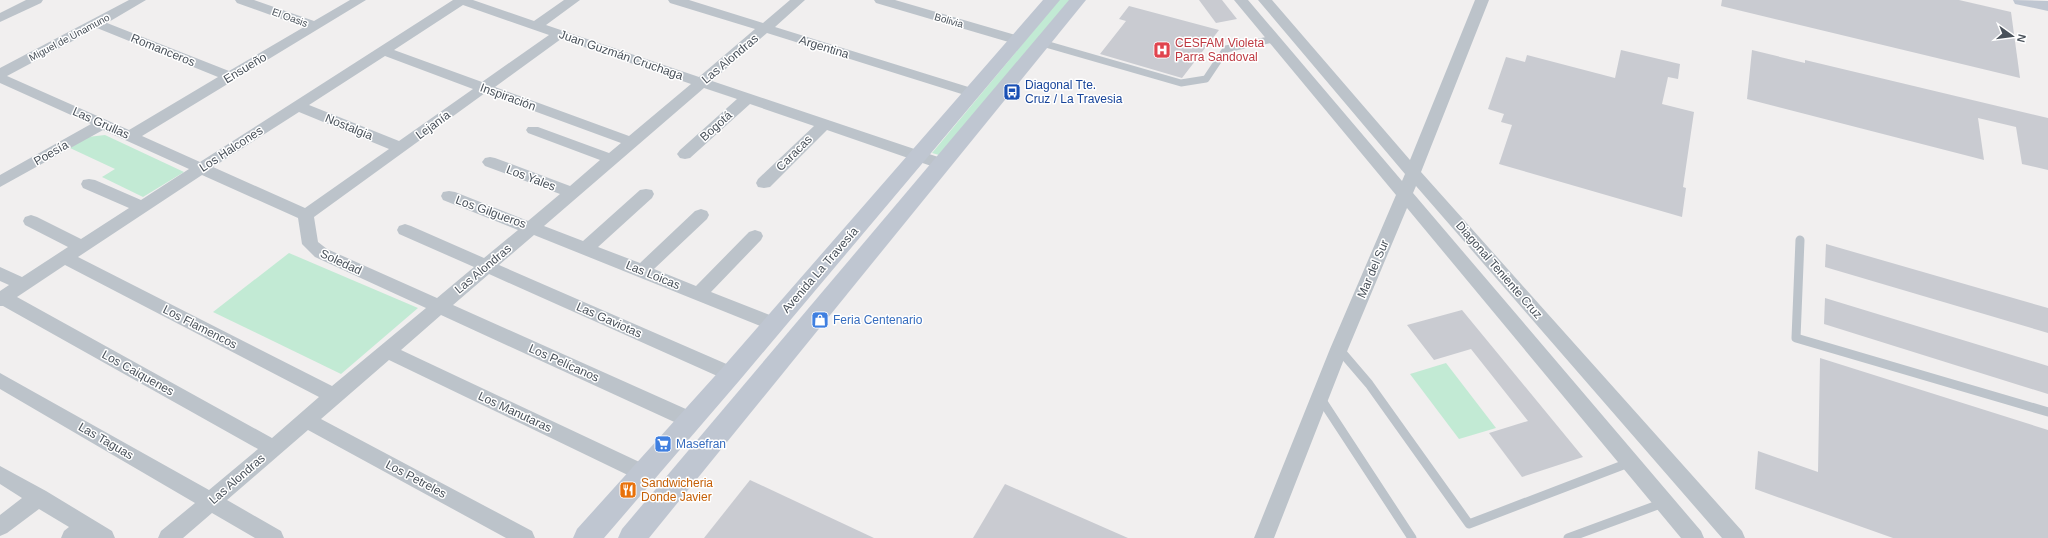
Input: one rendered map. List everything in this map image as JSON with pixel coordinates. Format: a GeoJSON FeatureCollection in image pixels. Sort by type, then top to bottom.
{"type":"FeatureCollection","features":[{"type":"Feature","properties":{"kind":"street"},"geometry":{"type":"LineString","coordinates":[[0,18],[36,0]]}},
{"type":"Feature","properties":{"kind":"street","name":"Miguel de Unamuno"},"geometry":{"type":"LineString","coordinates":[[0,74],[139,0]]}},
{"type":"Feature","properties":{"kind":"street","name":"Ensueño"},"geometry":{"type":"LineString","coordinates":[[130,136],[359,0]]}},
{"type":"Feature","properties":{"kind":"street","name":"Juan Guzmán Cruchaga"},"geometry":{"type":"LineString","coordinates":[[462,0],[942,164]]}},
{"type":"Feature","properties":{"kind":"street","name":"Los Halcones"},"geometry":{"type":"LineString","coordinates":[[2,299],[201,168],[462,0]]}},
{"type":"Feature","properties":{"kind":"street"},"geometry":{"type":"LineString","coordinates":[[536,26],[573,0]]}},
{"type":"Feature","properties":{"kind":"street","name":"Argentina"},"geometry":{"type":"LineString","coordinates":[[675,0],[973,94]]}},
{"type":"Feature","properties":{"kind":"street","name":"Las Alondras"},"geometry":{"type":"LineString","coordinates":[[168,538],[798,0]]}},
{"type":"Feature","properties":{"kind":"street","name":"Bolivia"},"geometry":{"type":"LineString","coordinates":[[881,0],[899,2],[920,12],[1017,40]]}},
{"type":"Feature","properties":{"kind":"street"},"geometry":{"type":"LineString","coordinates":[[920,12],[932,0]]}},
{"type":"Feature","properties":{"kind":"street","name":"Avenida La Travesía"},"geometry":{"type":"LineString","coordinates":[[587,538],[731,374],[973,94],[1052,0]]}},
{"type":"Feature","properties":{"kind":"street"},"geometry":{"type":"LineString","coordinates":[[632,538],[1078,0]]}},
{"type":"Feature","properties":{"kind":"street","name":"Diagonal Teniente Cruz"},"geometry":{"type":"LineString","coordinates":[[1241,0],[1666,502],[1694,538]]}},
{"type":"Feature","properties":{"kind":"street","name":"Diagonal Teniente Cruz"},"geometry":{"type":"LineString","coordinates":[[1265,0],[1412,172],[1735,538]]}},
{"type":"Feature","properties":{"kind":"street","name":"Mar del Sur"},"geometry":{"type":"LineString","coordinates":[[1264,538],[1482,0]]}},
{"type":"Feature","properties":{"kind":"street"},"geometry":{"type":"LineString","coordinates":[[2021,0],[2048,6]]}},
{"type":"Feature","properties":{"kind":"street","name":"El Oasis"},"geometry":{"type":"LineString","coordinates":[[252,1],[315,26]]}},
{"type":"Feature","properties":{"kind":"street","name":"Romanceros"},"geometry":{"type":"LineString","coordinates":[[96,22],[230,77]]}},
{"type":"Feature","properties":{"kind":"street","name":"Lejanía"},"geometry":{"type":"LineString","coordinates":[[306,215],[559,34]]}},
{"type":"Feature","properties":{"kind":"street","name":"Inspiración"},"geometry":{"type":"LineString","coordinates":[[383,51],[632,142]]}},
{"type":"Feature","properties":{"kind":"street","name":"Las Grullas"},"geometry":{"type":"LineString","coordinates":[[0,78],[201,168]]}},
{"type":"Feature","properties":{"kind":"street","name":"Bogotá"},"geometry":{"type":"LineString","coordinates":[[685,154],[747,98]]}},
{"type":"Feature","properties":{"kind":"street","name":"Nostalgia"},"geometry":{"type":"LineString","coordinates":[[298,106],[401,148]]}},
{"type":"Feature","properties":{"kind":"street","name":"Poesía"},"geometry":{"type":"LineString","coordinates":[[0,182],[102,124]]}},
{"type":"Feature","properties":{"kind":"street","name":"Caracas"},"geometry":{"type":"LineString","coordinates":[[764,183],[824,124]]}},
{"type":"Feature","properties":{"kind":"street"},"geometry":{"type":"LineString","coordinates":[[533,130],[612,159]]}},
{"type":"Feature","properties":{"kind":"street","name":"Los Yales"},"geometry":{"type":"LineString","coordinates":[[490,162],[572,193]]}},
{"type":"Feature","properties":{"kind":"street"},"geometry":{"type":"LineString","coordinates":[[201,168],[306,215]]}},
{"type":"Feature","properties":{"kind":"street"},"geometry":{"type":"LineString","coordinates":[[89,184],[142,207]]}},
{"type":"Feature","properties":{"kind":"street"},"geometry":{"type":"LineString","coordinates":[[586,248],[646,194]]}},
{"type":"Feature","properties":{"kind":"street","name":"Los Gilgueros"},"geometry":{"type":"LineString","coordinates":[[449,196],[518,224],[532,227]]}},
{"type":"Feature","properties":{"kind":"street","name":"Soledad"},"geometry":{"type":"LineString","coordinates":[[306,215],[310,244],[314,249],[439,307]]}},
{"type":"Feature","properties":{"kind":"street"},"geometry":{"type":"LineString","coordinates":[[642,271],[701,215]]}},
{"type":"Feature","properties":{"kind":"street"},"geometry":{"type":"LineString","coordinates":[[31,221],[82,247]]}},
{"type":"Feature","properties":{"kind":"street","name":"Las Loicas"},"geometry":{"type":"LineString","coordinates":[[532,227],[774,324]]}},
{"type":"Feature","properties":{"kind":"street","name":"Las Gaviotas"},"geometry":{"type":"LineString","coordinates":[[405,230],[731,374]]}},
{"type":"Feature","properties":{"kind":"street"},"geometry":{"type":"LineString","coordinates":[[698,294],[755,236]]}},
{"type":"Feature","properties":{"kind":"street","name":"Los Flamencos"},"geometry":{"type":"LineString","coordinates":[[65,258],[334,396]]}},
{"type":"Feature","properties":{"kind":"street"},"geometry":{"type":"LineString","coordinates":[[0,273],[23,286]]}},
{"type":"Feature","properties":{"kind":"street","name":"Los Caiquenes"},"geometry":{"type":"LineString","coordinates":[[2,299],[273,448]]}},
{"type":"Feature","properties":{"kind":"street","name":"Los Pelícanos"},"geometry":{"type":"LineString","coordinates":[[439,307],[690,420]]}},
{"type":"Feature","properties":{"kind":"street","name":"Los Manutaras"},"geometry":{"type":"LineString","coordinates":[[386,351],[643,473]]}},
{"type":"Feature","properties":{"kind":"street","name":"Las Taguas"},"geometry":{"type":"LineString","coordinates":[[0,380],[274,538]]}},
{"type":"Feature","properties":{"kind":"street","name":"Los Petreles"},"geometry":{"type":"LineString","coordinates":[[306,420],[525,538]]}},
{"type":"Feature","properties":{"kind":"street"},"geometry":{"type":"LineString","coordinates":[[0,474],[39,497],[78,532],[105,538]]}},
{"type":"Feature","properties":{"kind":"street"},"geometry":{"type":"LineString","coordinates":[[0,527],[39,497]]}},
{"type":"Feature","properties":{"kind":"lane"},"geometry":{"type":"LineString","coordinates":[[1042,43],[1181,83],[1206,79],[1226,49],[1273,39]]}},
{"type":"Feature","properties":{"kind":"lane"},"geometry":{"type":"LineString","coordinates":[[1800,240],[1796,338],[2048,412]]}},
{"type":"Feature","properties":{"kind":"lane"},"geometry":{"type":"LineString","coordinates":[[1340,349],[1369,384],[1469,524],[1632,462]]}},
{"type":"Feature","properties":{"kind":"lane"},"geometry":{"type":"LineString","coordinates":[[1320,399],[1412,538]]}},
{"type":"Feature","properties":{"kind":"lane"},"geometry":{"type":"LineString","coordinates":[[1568,538],[1666,502]]}},
{"type":"Feature","properties":{"kind":"green space"},"geometry":{"type":"Polygon","coordinates":[[[1059,0],[1070,0],[939,155],[932,153],[1059,0]]]}},
{"type":"Feature","properties":{"kind":"green space"},"geometry":{"type":"Polygon","coordinates":[[[105,135],[184,172],[143,197],[102,177],[115,169],[70,148],[88,137],[105,135]]]}},
{"type":"Feature","properties":{"kind":"green space"},"geometry":{"type":"Polygon","coordinates":[[[289,253],[418,308],[341,374],[213,312],[289,253]]]}},
{"type":"Feature","properties":{"kind":"green space"},"geometry":{"type":"Polygon","coordinates":[[[1446,363],[1496,428],[1459,439],[1410,374],[1446,363]]]}},
{"type":"Feature","properties":{"kind":"building"},"geometry":{"type":"Polygon","coordinates":[[[1199,0],[1222,0],[1237,19],[1216,23],[1199,0]]]}},
{"type":"Feature","properties":{"kind":"building"},"geometry":{"type":"Polygon","coordinates":[[[1722,0],[1959,0],[2011,12],[2020,78],[1721,6],[1722,0]]]}},
{"type":"Feature","properties":{"kind":"building"},"geometry":{"type":"Polygon","coordinates":[[[1129,6],[1219,30],[1182,78],[1100,54],[1126,21],[1119,19],[1129,6]]]}},
{"type":"Feature","properties":{"kind":"building"},"geometry":{"type":"Polygon","coordinates":[[[1621,50],[1680,64],[1678,79],[1668,77],[1662,104],[1694,112],[1683,187],[1686,188],[1682,217],[1499,164],[1512,125],[1501,122],[1504,114],[1488,109],[1506,57],[1525,62],[1527,55],[1615,78],[1621,50]]]}},
{"type":"Feature","properties":{"kind":"building"},"geometry":{"type":"Polygon","coordinates":[[[1752,50],[1805,63],[1805,60],[2048,118],[2048,170],[2022,164],[2016,127],[1978,118],[1984,160],[1747,99],[1752,50]]]}},
{"type":"Feature","properties":{"kind":"building"},"geometry":{"type":"Polygon","coordinates":[[[1826,244],[2048,308],[2048,333],[1825,267],[1826,244]]]}},
{"type":"Feature","properties":{"kind":"building"},"geometry":{"type":"Polygon","coordinates":[[[1825,298],[2048,366],[2048,394],[1824,324],[1825,298]]]}},
{"type":"Feature","properties":{"kind":"building"},"geometry":{"type":"Polygon","coordinates":[[[1462,310],[1583,457],[1522,477],[1489,433],[1528,421],[1471,349],[1434,360],[1407,325],[1462,310]]]}},
{"type":"Feature","properties":{"kind":"building"},"geometry":{"type":"Polygon","coordinates":[[[1820,358],[2048,430],[2048,538],[1893,538],[1755,489],[1758,451],[1818,472],[1820,358]]]}},
{"type":"Feature","properties":{"kind":"building"},"geometry":{"type":"Polygon","coordinates":[[[750,480],[874,538],[704,538],[750,480]]]}},
{"type":"Feature","properties":{"kind":"building"},"geometry":{"type":"Polygon","coordinates":[[[1005,484],[1128,538],[973,538],[1005,484]]]}},
{"type":"Feature","properties":{"kind":"place","name":"CESFAM Violeta Parra Sandoval"},"geometry":{"type":"Point","coordinates":[1162,50]}},
{"type":"Feature","properties":{"kind":"place","name":"Diagonal Tte. Cruz / La Travesia"},"geometry":{"type":"Point","coordinates":[1012,92]}},
{"type":"Feature","properties":{"kind":"place","name":"Feria Centenario"},"geometry":{"type":"Point","coordinates":[820,320]}},
{"type":"Feature","properties":{"kind":"place","name":"Masefran"},"geometry":{"type":"Point","coordinates":[663,444]}},
{"type":"Feature","properties":{"kind":"place","name":"Sandwicheria Donde Javier"},"geometry":{"type":"Point","coordinates":[628,490]}}]}
